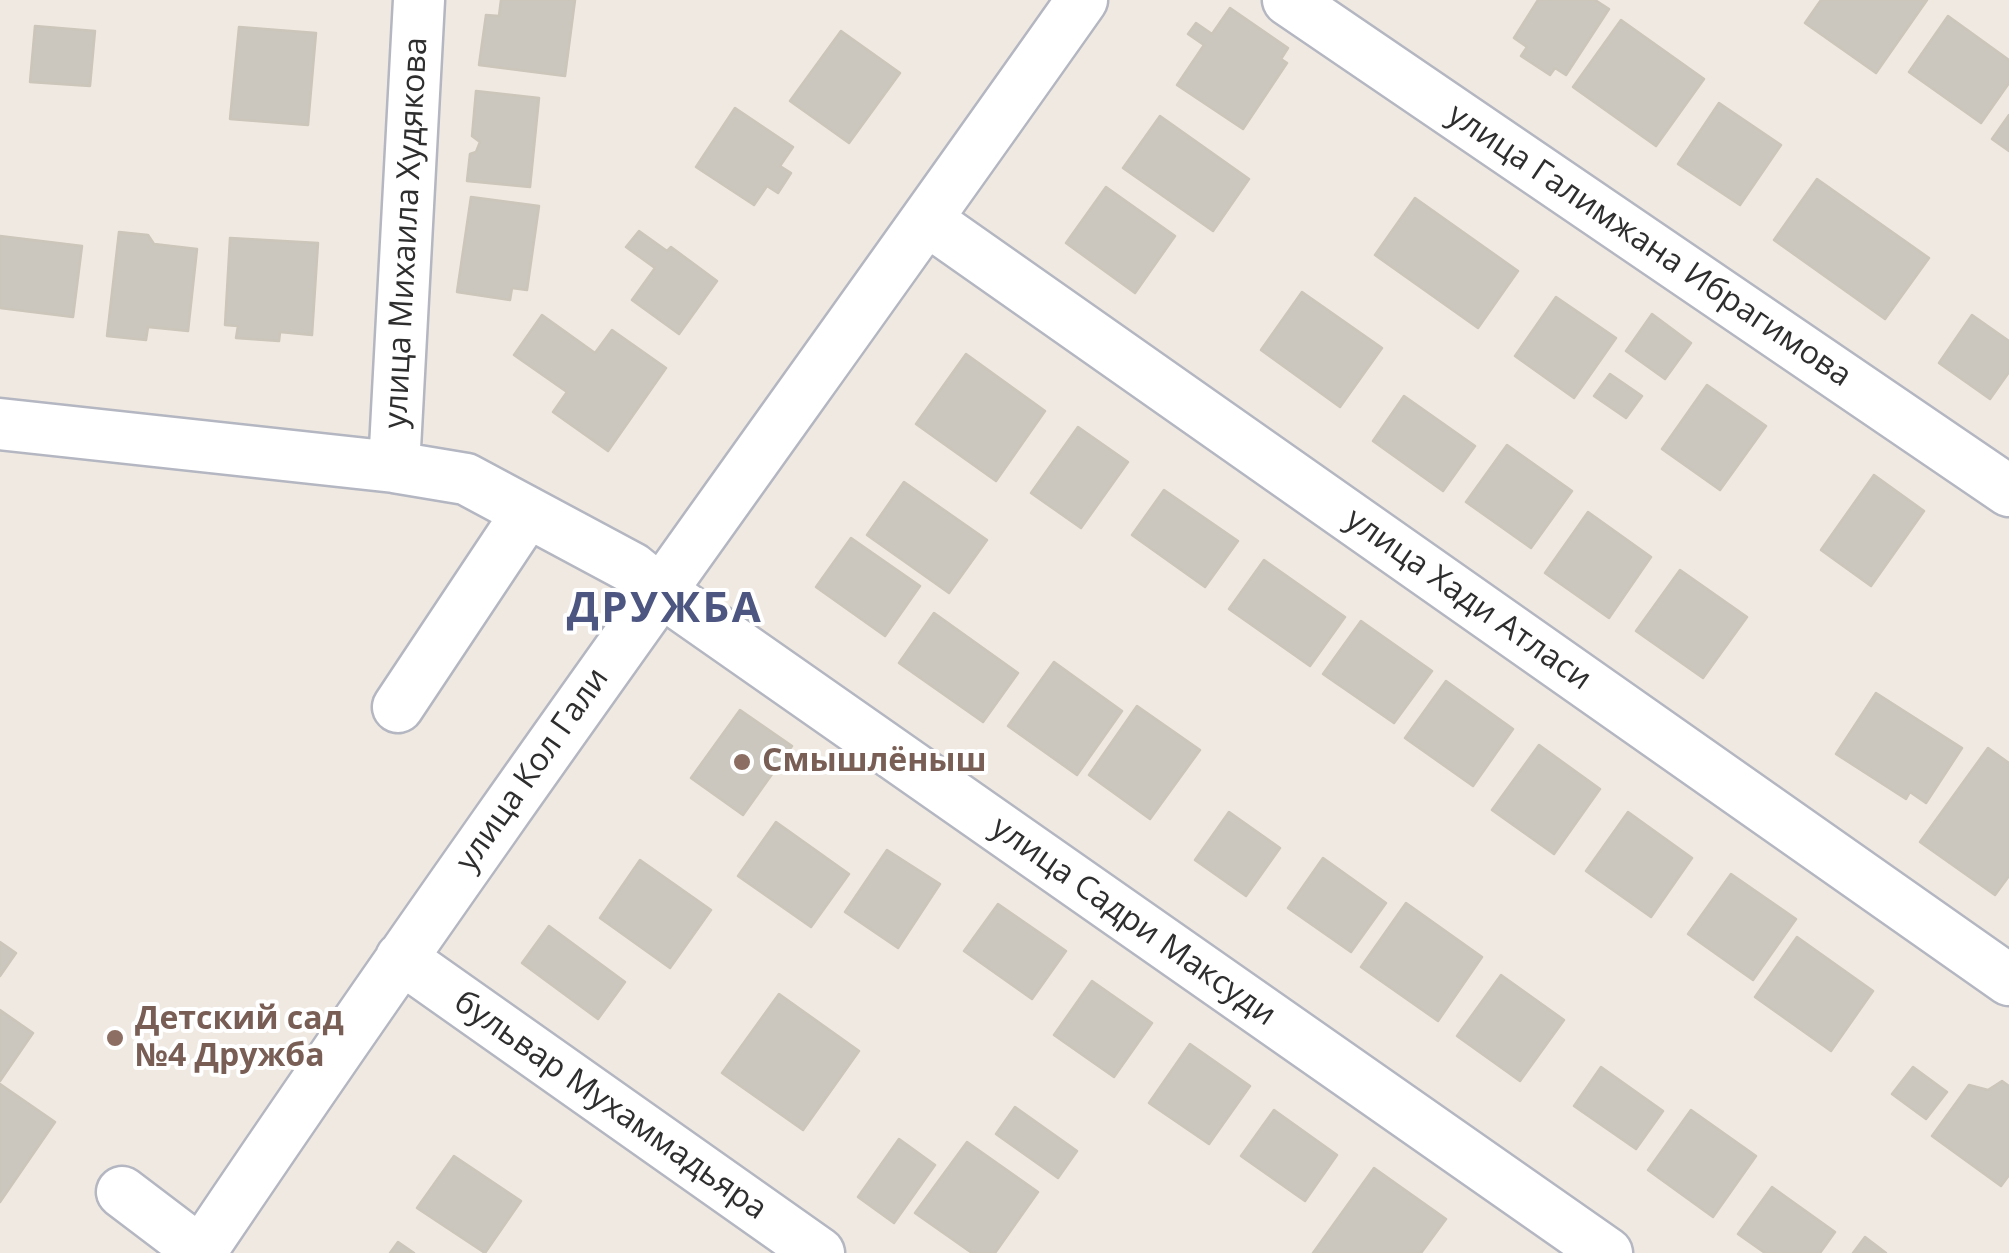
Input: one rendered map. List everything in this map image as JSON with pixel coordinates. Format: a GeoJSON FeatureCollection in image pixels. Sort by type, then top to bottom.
{"type":"FeatureCollection","features":[{"type":"Feature","properties":{"kind":"street","name":"улица Михаила Худякова"},"geometry":{"type":"LineString","coordinates":[[394,467],[419,0]]}},
{"type":"Feature","properties":{"kind":"street","name":"улица Кол Гали"},"geometry":{"type":"LineString","coordinates":[[201,1252],[400,958],[1082,0]]}},
{"type":"Feature","properties":{"kind":"street","name":"улица Галимжана Ибрагимова"},"geometry":{"type":"LineString","coordinates":[[1288,0],[2009,491]]}},
{"type":"Feature","properties":{"kind":"street","name":"улица Хади Атласи"},"geometry":{"type":"LineString","coordinates":[[927,220],[2009,980]]}},
{"type":"Feature","properties":{"kind":"street","name":"улица Садри Максуди"},"geometry":{"type":"LineString","coordinates":[[0,424],[394,467],[466,479],[632,568],[1607,1253]]}},
{"type":"Feature","properties":{"kind":"street"},"geometry":{"type":"LineString","coordinates":[[398,707],[526,513]]}},
{"type":"Feature","properties":{"kind":"street","name":"бульвар Мухаммадьяра"},"geometry":{"type":"LineString","coordinates":[[400,958],[819,1253]]}},
{"type":"Feature","properties":{"kind":"street"},"geometry":{"type":"LineString","coordinates":[[122,1192],[201,1252]]}},
{"type":"Feature","properties":{"kind":"building"},"geometry":{"type":"Polygon","coordinates":[[[501,0],[575,0],[565,76],[479,65],[486,15],[499,16],[501,0]]]}},
{"type":"Feature","properties":{"kind":"building"},"geometry":{"type":"Polygon","coordinates":[[[1538,0],[1595,0],[1609,9],[1566,75],[1555,68],[1550,75],[1521,56],[1527,47],[1514,38],[1538,0]]]}},
{"type":"Feature","properties":{"kind":"building"},"geometry":{"type":"Polygon","coordinates":[[[1821,0],[1927,0],[1876,73],[1805,23],[1821,0]]]}},
{"type":"Feature","properties":{"kind":"building"},"geometry":{"type":"Polygon","coordinates":[[[1230,8],[1288,48],[1281,59],[1287,63],[1243,129],[1177,85],[1204,45],[1188,34],[1196,23],[1212,34],[1230,8]]]}},
{"type":"Feature","properties":{"kind":"building"},"geometry":{"type":"Polygon","coordinates":[[[1948,16],[2009,60],[2009,83],[1981,123],[1909,72],[1948,16]]]}},
{"type":"Feature","properties":{"kind":"building"},"geometry":{"type":"Polygon","coordinates":[[[1621,20],[1704,79],[1656,146],[1573,87],[1621,20]]]}},
{"type":"Feature","properties":{"kind":"building"},"geometry":{"type":"Polygon","coordinates":[[[35,26],[95,31],[90,86],[30,82],[35,26]]]}},
{"type":"Feature","properties":{"kind":"building"},"geometry":{"type":"Polygon","coordinates":[[[239,27],[316,33],[308,125],[230,119],[239,27]]]}},
{"type":"Feature","properties":{"kind":"building"},"geometry":{"type":"Polygon","coordinates":[[[841,31],[900,73],[849,143],[790,101],[841,31]]]}},
{"type":"Feature","properties":{"kind":"building"},"geometry":{"type":"Polygon","coordinates":[[[476,91],[539,98],[530,187],[467,181],[470,154],[476,152],[480,142],[472,136],[476,91]]]}},
{"type":"Feature","properties":{"kind":"building"},"geometry":{"type":"Polygon","coordinates":[[[1719,103],[1781,145],[1740,205],[1678,164],[1719,103]]]}},
{"type":"Feature","properties":{"kind":"building"},"geometry":{"type":"Polygon","coordinates":[[[735,108],[793,147],[780,166],[791,173],[778,193],[767,186],[754,205],[696,167],[735,108]]]}},
{"type":"Feature","properties":{"kind":"building"},"geometry":{"type":"Polygon","coordinates":[[[2009,115],[2009,151],[1992,139],[2009,115]]]}},
{"type":"Feature","properties":{"kind":"building"},"geometry":{"type":"Polygon","coordinates":[[[1160,116],[1249,179],[1213,231],[1123,168],[1160,116]]]}},
{"type":"Feature","properties":{"kind":"building"},"geometry":{"type":"Polygon","coordinates":[[[1817,179],[1929,258],[1885,319],[1774,240],[1817,179]]]}},
{"type":"Feature","properties":{"kind":"building"},"geometry":{"type":"Polygon","coordinates":[[[1106,187],[1175,236],[1135,293],[1066,243],[1106,187]]]}},
{"type":"Feature","properties":{"kind":"building"},"geometry":{"type":"Polygon","coordinates":[[[471,197],[539,206],[527,290],[512,288],[510,300],[457,292],[471,197]]]}},
{"type":"Feature","properties":{"kind":"building"},"geometry":{"type":"Polygon","coordinates":[[[1415,198],[1518,271],[1478,328],[1375,255],[1415,198]]]}},
{"type":"Feature","properties":{"kind":"building"},"geometry":{"type":"Polygon","coordinates":[[[639,231],[667,251],[671,247],[717,281],[679,334],[632,300],[655,268],[626,247],[639,231]]]}},
{"type":"Feature","properties":{"kind":"building"},"geometry":{"type":"Polygon","coordinates":[[[119,232],[148,235],[154,244],[197,249],[188,331],[148,327],[146,340],[107,336],[119,232]]]}},
{"type":"Feature","properties":{"kind":"building"},"geometry":{"type":"Polygon","coordinates":[[[0,236],[82,246],[73,317],[0,308],[0,236]]]}},
{"type":"Feature","properties":{"kind":"building"},"geometry":{"type":"Polygon","coordinates":[[[230,238],[318,243],[312,335],[280,332],[279,341],[236,338],[238,326],[225,325],[230,238]]]}},
{"type":"Feature","properties":{"kind":"building"},"geometry":{"type":"Polygon","coordinates":[[[1302,292],[1382,348],[1340,407],[1261,350],[1302,292]]]}},
{"type":"Feature","properties":{"kind":"building"},"geometry":{"type":"Polygon","coordinates":[[[1556,297],[1616,338],[1574,398],[1515,356],[1556,297]]]}},
{"type":"Feature","properties":{"kind":"building"},"geometry":{"type":"Polygon","coordinates":[[[1652,314],[1691,343],[1665,379],[1626,351],[1652,314]]]}},
{"type":"Feature","properties":{"kind":"building"},"geometry":{"type":"Polygon","coordinates":[[[542,315],[595,353],[612,330],[666,368],[608,451],[553,412],[567,392],[514,355],[542,315]]]}},
{"type":"Feature","properties":{"kind":"building"},"geometry":{"type":"Polygon","coordinates":[[[1972,315],[2009,341],[2009,372],[1990,399],[1939,363],[1972,315]]]}},
{"type":"Feature","properties":{"kind":"building"},"geometry":{"type":"Polygon","coordinates":[[[966,354],[1045,411],[996,481],[916,424],[966,354]]]}},
{"type":"Feature","properties":{"kind":"building"},"geometry":{"type":"Polygon","coordinates":[[[1610,374],[1642,396],[1626,418],[1594,396],[1610,374]]]}},
{"type":"Feature","properties":{"kind":"building"},"geometry":{"type":"Polygon","coordinates":[[[1707,385],[1766,426],[1720,490],[1662,449],[1707,385]]]}},
{"type":"Feature","properties":{"kind":"building"},"geometry":{"type":"Polygon","coordinates":[[[1404,396],[1475,446],[1443,491],[1373,441],[1404,396]]]}},
{"type":"Feature","properties":{"kind":"building"},"geometry":{"type":"Polygon","coordinates":[[[1078,427],[1128,462],[1081,528],[1031,493],[1078,427]]]}},
{"type":"Feature","properties":{"kind":"building"},"geometry":{"type":"Polygon","coordinates":[[[1507,445],[1572,491],[1531,548],[1466,502],[1507,445]]]}},
{"type":"Feature","properties":{"kind":"building"},"geometry":{"type":"Polygon","coordinates":[[[1874,475],[1924,511],[1871,586],[1821,550],[1874,475]]]}},
{"type":"Feature","properties":{"kind":"building"},"geometry":{"type":"Polygon","coordinates":[[[904,482],[987,540],[949,593],[867,535],[904,482]]]}},
{"type":"Feature","properties":{"kind":"building"},"geometry":{"type":"Polygon","coordinates":[[[1164,490],[1238,541],[1205,587],[1132,535],[1164,490]]]}},
{"type":"Feature","properties":{"kind":"building"},"geometry":{"type":"Polygon","coordinates":[[[1588,512],[1651,557],[1609,618],[1545,573],[1588,512]]]}},
{"type":"Feature","properties":{"kind":"building"},"geometry":{"type":"Polygon","coordinates":[[[851,538],[920,586],[885,636],[816,587],[851,538]]]}},
{"type":"Feature","properties":{"kind":"building"},"geometry":{"type":"Polygon","coordinates":[[[1264,560],[1345,617],[1310,666],[1229,609],[1264,560]]]}},
{"type":"Feature","properties":{"kind":"building"},"geometry":{"type":"Polygon","coordinates":[[[1680,570],[1747,617],[1703,678],[1636,631],[1680,570]]]}},
{"type":"Feature","properties":{"kind":"building"},"geometry":{"type":"Polygon","coordinates":[[[934,613],[1018,673],[983,722],[899,663],[934,613]]]}},
{"type":"Feature","properties":{"kind":"building"},"geometry":{"type":"Polygon","coordinates":[[[1361,621],[1432,671],[1394,723],[1323,674],[1361,621]]]}},
{"type":"Feature","properties":{"kind":"building"},"geometry":{"type":"Polygon","coordinates":[[[1054,662],[1122,711],[1077,775],[1008,726],[1054,662]]]}},
{"type":"Feature","properties":{"kind":"building"},"geometry":{"type":"Polygon","coordinates":[[[1446,681],[1513,729],[1473,786],[1405,738],[1446,681]]]}},
{"type":"Feature","properties":{"kind":"building"},"geometry":{"type":"Polygon","coordinates":[[[1876,693],[1962,748],[1926,803],[1910,792],[1906,799],[1836,754],[1876,693]]]}},
{"type":"Feature","properties":{"kind":"building"},"geometry":{"type":"Polygon","coordinates":[[[1137,706],[1200,750],[1150,819],[1089,775],[1137,706]]]}},
{"type":"Feature","properties":{"kind":"building","name":"Смышлёныш"},"geometry":{"type":"Polygon","coordinates":[[[740,710],[792,746],[743,815],[691,778],[740,710]]]}},
{"type":"Feature","properties":{"kind":"building"},"geometry":{"type":"Polygon","coordinates":[[[1539,745],[1600,789],[1554,854],[1492,810],[1539,745]]]}},
{"type":"Feature","properties":{"kind":"building"},"geometry":{"type":"Polygon","coordinates":[[[1988,748],[2009,763],[2009,876],[1995,895],[1920,842],[1988,748]]]}},
{"type":"Feature","properties":{"kind":"building"},"geometry":{"type":"Polygon","coordinates":[[[1229,812],[1280,848],[1246,896],[1195,860],[1229,812]]]}},
{"type":"Feature","properties":{"kind":"building"},"geometry":{"type":"Polygon","coordinates":[[[1628,812],[1692,858],[1651,917],[1586,871],[1628,812]]]}},
{"type":"Feature","properties":{"kind":"building"},"geometry":{"type":"Polygon","coordinates":[[[776,822],[849,874],[811,927],[738,876],[776,822]]]}},
{"type":"Feature","properties":{"kind":"building"},"geometry":{"type":"Polygon","coordinates":[[[887,850],[940,884],[898,948],[845,912],[887,850]]]}},
{"type":"Feature","properties":{"kind":"building"},"geometry":{"type":"Polygon","coordinates":[[[1323,858],[1386,903],[1351,952],[1288,908],[1323,858]]]}},
{"type":"Feature","properties":{"kind":"building"},"geometry":{"type":"Polygon","coordinates":[[[640,860],[711,910],[670,968],[600,918],[640,860]]]}},
{"type":"Feature","properties":{"kind":"building"},"geometry":{"type":"Polygon","coordinates":[[[1731,874],[1796,919],[1753,980],[1688,934],[1731,874]]]}},
{"type":"Feature","properties":{"kind":"building"},"geometry":{"type":"Polygon","coordinates":[[[1406,903],[1482,957],[1438,1021],[1361,967],[1406,903]]]}},
{"type":"Feature","properties":{"kind":"building"},"geometry":{"type":"Polygon","coordinates":[[[998,904],[1066,951],[1032,999],[964,951],[998,904]]]}},
{"type":"Feature","properties":{"kind":"building"},"geometry":{"type":"Polygon","coordinates":[[[549,926],[625,982],[598,1019],[522,963],[549,926]]]}},
{"type":"Feature","properties":{"kind":"building"},"geometry":{"type":"Polygon","coordinates":[[[1797,937],[1873,991],[1831,1051],[1755,997],[1797,937]]]}},
{"type":"Feature","properties":{"kind":"building"},"geometry":{"type":"Polygon","coordinates":[[[0,942],[16,953],[0,976],[0,942]]]}},
{"type":"Feature","properties":{"kind":"building"},"geometry":{"type":"Polygon","coordinates":[[[1501,975],[1564,1020],[1520,1081],[1457,1036],[1501,975]]]}},
{"type":"Feature","properties":{"kind":"building"},"geometry":{"type":"Polygon","coordinates":[[[1092,981],[1152,1023],[1114,1077],[1054,1035],[1092,981]]]}},
{"type":"Feature","properties":{"kind":"building"},"geometry":{"type":"Polygon","coordinates":[[[779,994],[859,1051],[803,1130],[722,1073],[779,994]]]}},
{"type":"Feature","properties":{"kind":"building"},"geometry":{"type":"Polygon","coordinates":[[[0,1010],[33,1033],[0,1081],[0,1010]]]}},
{"type":"Feature","properties":{"kind":"building"},"geometry":{"type":"Polygon","coordinates":[[[1190,1044],[1250,1086],[1209,1144],[1149,1103],[1190,1044]]]}},
{"type":"Feature","properties":{"kind":"building"},"geometry":{"type":"Polygon","coordinates":[[[1601,1067],[1663,1111],[1636,1149],[1574,1106],[1601,1067]]]}},
{"type":"Feature","properties":{"kind":"building"},"geometry":{"type":"Polygon","coordinates":[[[1913,1067],[1947,1092],[1926,1119],[1892,1094],[1913,1067]]]}},
{"type":"Feature","properties":{"kind":"building"},"geometry":{"type":"Polygon","coordinates":[[[2002,1081],[2009,1086],[2009,1175],[2001,1186],[1932,1136],[1969,1085],[1988,1090],[2002,1081]]]}},
{"type":"Feature","properties":{"kind":"building"},"geometry":{"type":"Polygon","coordinates":[[[0,1084],[55,1122],[0,1202],[0,1084]]]}},
{"type":"Feature","properties":{"kind":"building"},"geometry":{"type":"Polygon","coordinates":[[[1015,1107],[1077,1151],[1058,1178],[996,1134],[1015,1107]]]}},
{"type":"Feature","properties":{"kind":"building"},"geometry":{"type":"Polygon","coordinates":[[[1274,1110],[1337,1155],[1305,1201],[1241,1156],[1274,1110]]]}},
{"type":"Feature","properties":{"kind":"building"},"geometry":{"type":"Polygon","coordinates":[[[1691,1110],[1756,1156],[1713,1217],[1648,1170],[1691,1110]]]}},
{"type":"Feature","properties":{"kind":"building"},"geometry":{"type":"Polygon","coordinates":[[[899,1139],[935,1165],[894,1223],[858,1197],[899,1139]]]}},
{"type":"Feature","properties":{"kind":"building"},"geometry":{"type":"Polygon","coordinates":[[[967,1142],[1038,1192],[995,1253],[972,1253],[915,1213],[967,1142]]]}},
{"type":"Feature","properties":{"kind":"building"},"geometry":{"type":"Polygon","coordinates":[[[454,1156],[521,1201],[485,1253],[417,1208],[454,1156]]]}},
{"type":"Feature","properties":{"kind":"building"},"geometry":{"type":"Polygon","coordinates":[[[1374,1168],[1446,1219],[1421,1253],[1313,1253],[1374,1168]]]}},
{"type":"Feature","properties":{"kind":"building"},"geometry":{"type":"Polygon","coordinates":[[[1772,1187],[1835,1232],[1820,1253],[1765,1253],[1738,1234],[1772,1187]]]}},
{"type":"Feature","properties":{"kind":"building"},"geometry":{"type":"Polygon","coordinates":[[[1865,1237],[1886,1253],[1853,1253],[1865,1237]]]}},
{"type":"Feature","properties":{"kind":"building"},"geometry":{"type":"Polygon","coordinates":[[[398,1242],[414,1253],[390,1253],[398,1242]]]}},
{"type":"Feature","properties":{"kind":"place","name":"Смышлёныш"},"geometry":{"type":"Point","coordinates":[742,762]}},
{"type":"Feature","properties":{"kind":"place","name":"Детский сад №4 Дружба"},"geometry":{"type":"Point","coordinates":[115,1038]}},
{"type":"Feature","properties":{"kind":"district","name":"ДРУЖБА"},"geometry":{"type":"Point","coordinates":[665,610]}}]}
